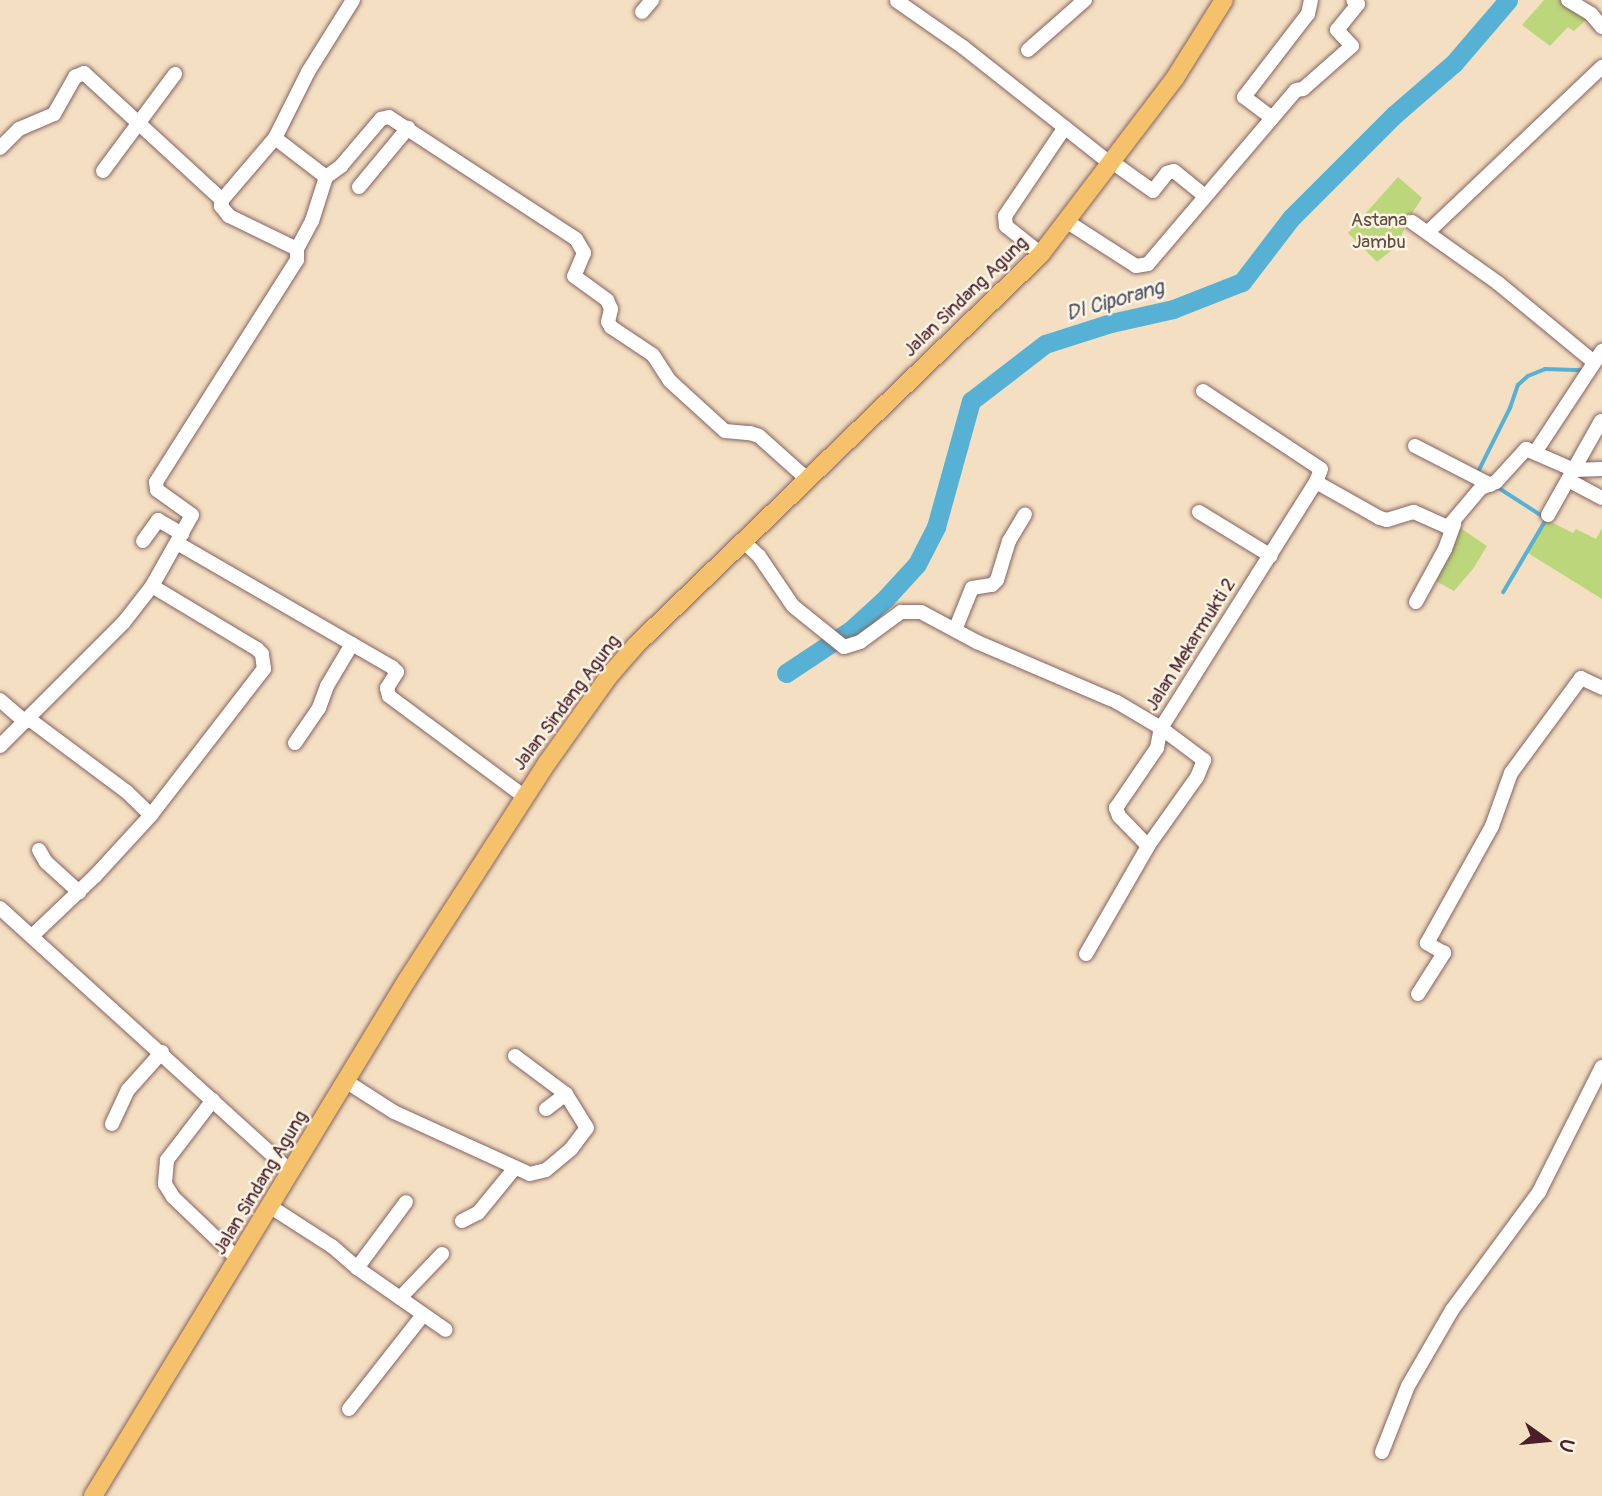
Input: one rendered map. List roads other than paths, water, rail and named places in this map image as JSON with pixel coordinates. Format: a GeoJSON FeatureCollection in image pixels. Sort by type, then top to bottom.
{"type":"FeatureCollection","features":[{"type":"Feature","properties":{"kind":"main road","name":"Jalan Sindang Agung"},"geometry":{"type":"LineString","coordinates":[[93,1496],[239,1260],[407,979],[525,797],[622,660],[1041,254],[1175,78],[1224,0]]}},
{"type":"Feature","properties":{"kind":"street"},"geometry":{"type":"LineString","coordinates":[[297,249],[229,216],[221,206],[222,200],[275,138],[308,72],[353,0]]}},
{"type":"Feature","properties":{"kind":"street"},"geometry":{"type":"LineString","coordinates":[[642,12],[652,0]]}},
{"type":"Feature","properties":{"kind":"street"},"geometry":{"type":"LineString","coordinates":[[889,0],[899,0],[1111,163],[1153,191],[1167,173],[1174,172],[1206,196]]}},
{"type":"Feature","properties":{"kind":"street"},"geometry":{"type":"LineString","coordinates":[[1028,50],[1085,0]]}},
{"type":"Feature","properties":{"kind":"street"},"geometry":{"type":"LineString","coordinates":[[1272,118],[1244,97],[1308,14],[1311,0]]}},
{"type":"Feature","properties":{"kind":"street"},"geometry":{"type":"LineString","coordinates":[[1066,221],[1136,266],[1143,267],[1167,245],[1296,90],[1303,89],[1352,46],[1337,30],[1358,4],[1353,0]]}},
{"type":"Feature","properties":{"kind":"street"},"geometry":{"type":"LineString","coordinates":[[1568,0],[1591,14],[1602,27]]}},
{"type":"Feature","properties":{"kind":"street"},"geometry":{"type":"LineString","coordinates":[[1428,232],[1602,67]]}},
{"type":"Feature","properties":{"kind":"street"},"geometry":{"type":"LineString","coordinates":[[0,148],[19,129],[54,114],[81,73],[88,75],[222,200]]}},
{"type":"Feature","properties":{"kind":"street"},"geometry":{"type":"LineString","coordinates":[[103,171],[175,74]]}},
{"type":"Feature","properties":{"kind":"street"},"geometry":{"type":"LineString","coordinates":[[0,747],[124,622],[152,586],[192,514],[157,490],[156,482],[297,260],[297,249],[312,221],[326,177],[341,166],[383,116],[408,128],[576,239],[584,253],[574,276],[607,300],[611,309],[608,322],[611,327],[653,355],[670,381],[725,431],[759,436],[808,480]]}},
{"type":"Feature","properties":{"kind":"street"},"geometry":{"type":"LineString","coordinates":[[1041,254],[1006,226],[1005,216],[1065,127]]}},
{"type":"Feature","properties":{"kind":"street"},"geometry":{"type":"LineString","coordinates":[[359,187],[408,128]]}},
{"type":"Feature","properties":{"kind":"street"},"geometry":{"type":"LineString","coordinates":[[275,138],[326,177]]}},
{"type":"Feature","properties":{"kind":"street"},"geometry":{"type":"LineString","coordinates":[[1412,222],[1598,356],[1536,452]]}},
{"type":"Feature","properties":{"kind":"street"},"geometry":{"type":"LineString","coordinates":[[1203,391],[1321,468],[1316,482],[1380,518],[1387,520],[1414,512],[1444,526],[1454,524]]}},
{"type":"Feature","properties":{"kind":"street"},"geometry":{"type":"LineString","coordinates":[[1548,515],[1601,421]]}},
{"type":"Feature","properties":{"kind":"street"},"geometry":{"type":"LineString","coordinates":[[1415,446],[1491,485]]}},
{"type":"Feature","properties":{"kind":"street"},"geometry":{"type":"LineString","coordinates":[[1416,602],[1445,549],[1454,524],[1474,495],[1481,488],[1491,485],[1521,451],[1536,452],[1602,498]]}},
{"type":"Feature","properties":{"kind":"street"},"geometry":{"type":"LineString","coordinates":[[1571,475],[1602,469]]}},
{"type":"Feature","properties":{"kind":"street","name":"Jalan Mekarmukti 2"},"geometry":{"type":"LineString","coordinates":[[744,542],[759,556],[793,606],[844,647],[860,642],[906,610],[921,612],[985,646],[1117,702],[1161,728],[1316,482]]}},
{"type":"Feature","properties":{"kind":"street"},"geometry":{"type":"LineString","coordinates":[[1199,512],[1271,556]]}},
{"type":"Feature","properties":{"kind":"street"},"geometry":{"type":"LineString","coordinates":[[955,630],[972,589],[992,585],[996,580],[1009,541],[1025,514]]}},
{"type":"Feature","properties":{"kind":"street"},"geometry":{"type":"LineString","coordinates":[[143,541],[157,520],[179,538],[396,669],[396,676],[387,691],[389,696],[525,797]]}},
{"type":"Feature","properties":{"kind":"street"},"geometry":{"type":"LineString","coordinates":[[32,936],[79,892],[152,815],[261,675],[264,661],[257,649],[152,586]]}},
{"type":"Feature","properties":{"kind":"street"},"geometry":{"type":"LineString","coordinates":[[295,743],[319,708],[327,686],[352,644]]}},
{"type":"Feature","properties":{"kind":"street"},"geometry":{"type":"LineString","coordinates":[[1418,994],[1444,953],[1427,943],[1492,826],[1511,773],[1581,678],[1602,688]]}},
{"type":"Feature","properties":{"kind":"street"},"geometry":{"type":"LineString","coordinates":[[0,700],[127,792],[152,815]]}},
{"type":"Feature","properties":{"kind":"street"},"geometry":{"type":"LineString","coordinates":[[1086,954],[1148,846],[1197,777],[1204,760],[1161,728],[1157,748],[1116,808],[1119,816],[1148,846]]}},
{"type":"Feature","properties":{"kind":"street"},"geometry":{"type":"LineString","coordinates":[[39,850],[46,862],[79,892]]}},
{"type":"Feature","properties":{"kind":"street"},"geometry":{"type":"LineString","coordinates":[[0,908],[162,1052],[291,1172]]}},
{"type":"Feature","properties":{"kind":"street"},"geometry":{"type":"LineString","coordinates":[[112,1124],[125,1095],[162,1052]]}},
{"type":"Feature","properties":{"kind":"street"},"geometry":{"type":"LineString","coordinates":[[347,1082],[394,1112],[530,1174],[546,1170],[571,1149],[587,1128],[566,1094],[515,1056]]}},
{"type":"Feature","properties":{"kind":"street"},"geometry":{"type":"LineString","coordinates":[[1382,1452],[1408,1386],[1452,1310],[1539,1192],[1602,1067]]}},
{"type":"Feature","properties":{"kind":"street"},"geometry":{"type":"LineString","coordinates":[[546,1109],[566,1094]]}},
{"type":"Feature","properties":{"kind":"street"},"geometry":{"type":"LineString","coordinates":[[213,1100],[171,1153],[164,1178],[173,1197],[239,1260]]}},
{"type":"Feature","properties":{"kind":"street"},"geometry":{"type":"LineString","coordinates":[[462,1221],[478,1213],[515,1168]]}},
{"type":"Feature","properties":{"kind":"street"},"geometry":{"type":"LineString","coordinates":[[357,1268],[406,1202]]}},
{"type":"Feature","properties":{"kind":"street"},"geometry":{"type":"LineString","coordinates":[[271,1207],[333,1247],[357,1268],[446,1330]]}},
{"type":"Feature","properties":{"kind":"street"},"geometry":{"type":"LineString","coordinates":[[400,1298],[442,1254]]}},
{"type":"Feature","properties":{"kind":"street"},"geometry":{"type":"LineString","coordinates":[[349,1409],[423,1315]]}},
{"type":"Feature","properties":{"kind":"waterway","name":"DI Ciporang"},"geometry":{"type":"LineString","coordinates":[[786,673],[851,630],[885,599],[917,564],[936,527],[971,401],[1045,344],[1111,323],[1173,309],[1242,282],[1291,218],[1394,115],[1454,63],[1508,0]]}},
{"type":"Feature","properties":{"kind":"waterway"},"geometry":{"type":"LineString","coordinates":[[1478,472],[1510,408],[1518,385],[1528,376],[1545,369],[1583,370]]}},
{"type":"Feature","properties":{"kind":"waterway"},"geometry":{"type":"LineString","coordinates":[[1499,488],[1547,519],[1504,592]]}},
{"type":"Feature","properties":{"kind":"park label","name":"Astana Jambu"},"geometry":{"type":"Point","coordinates":[1379,232]}}]}
